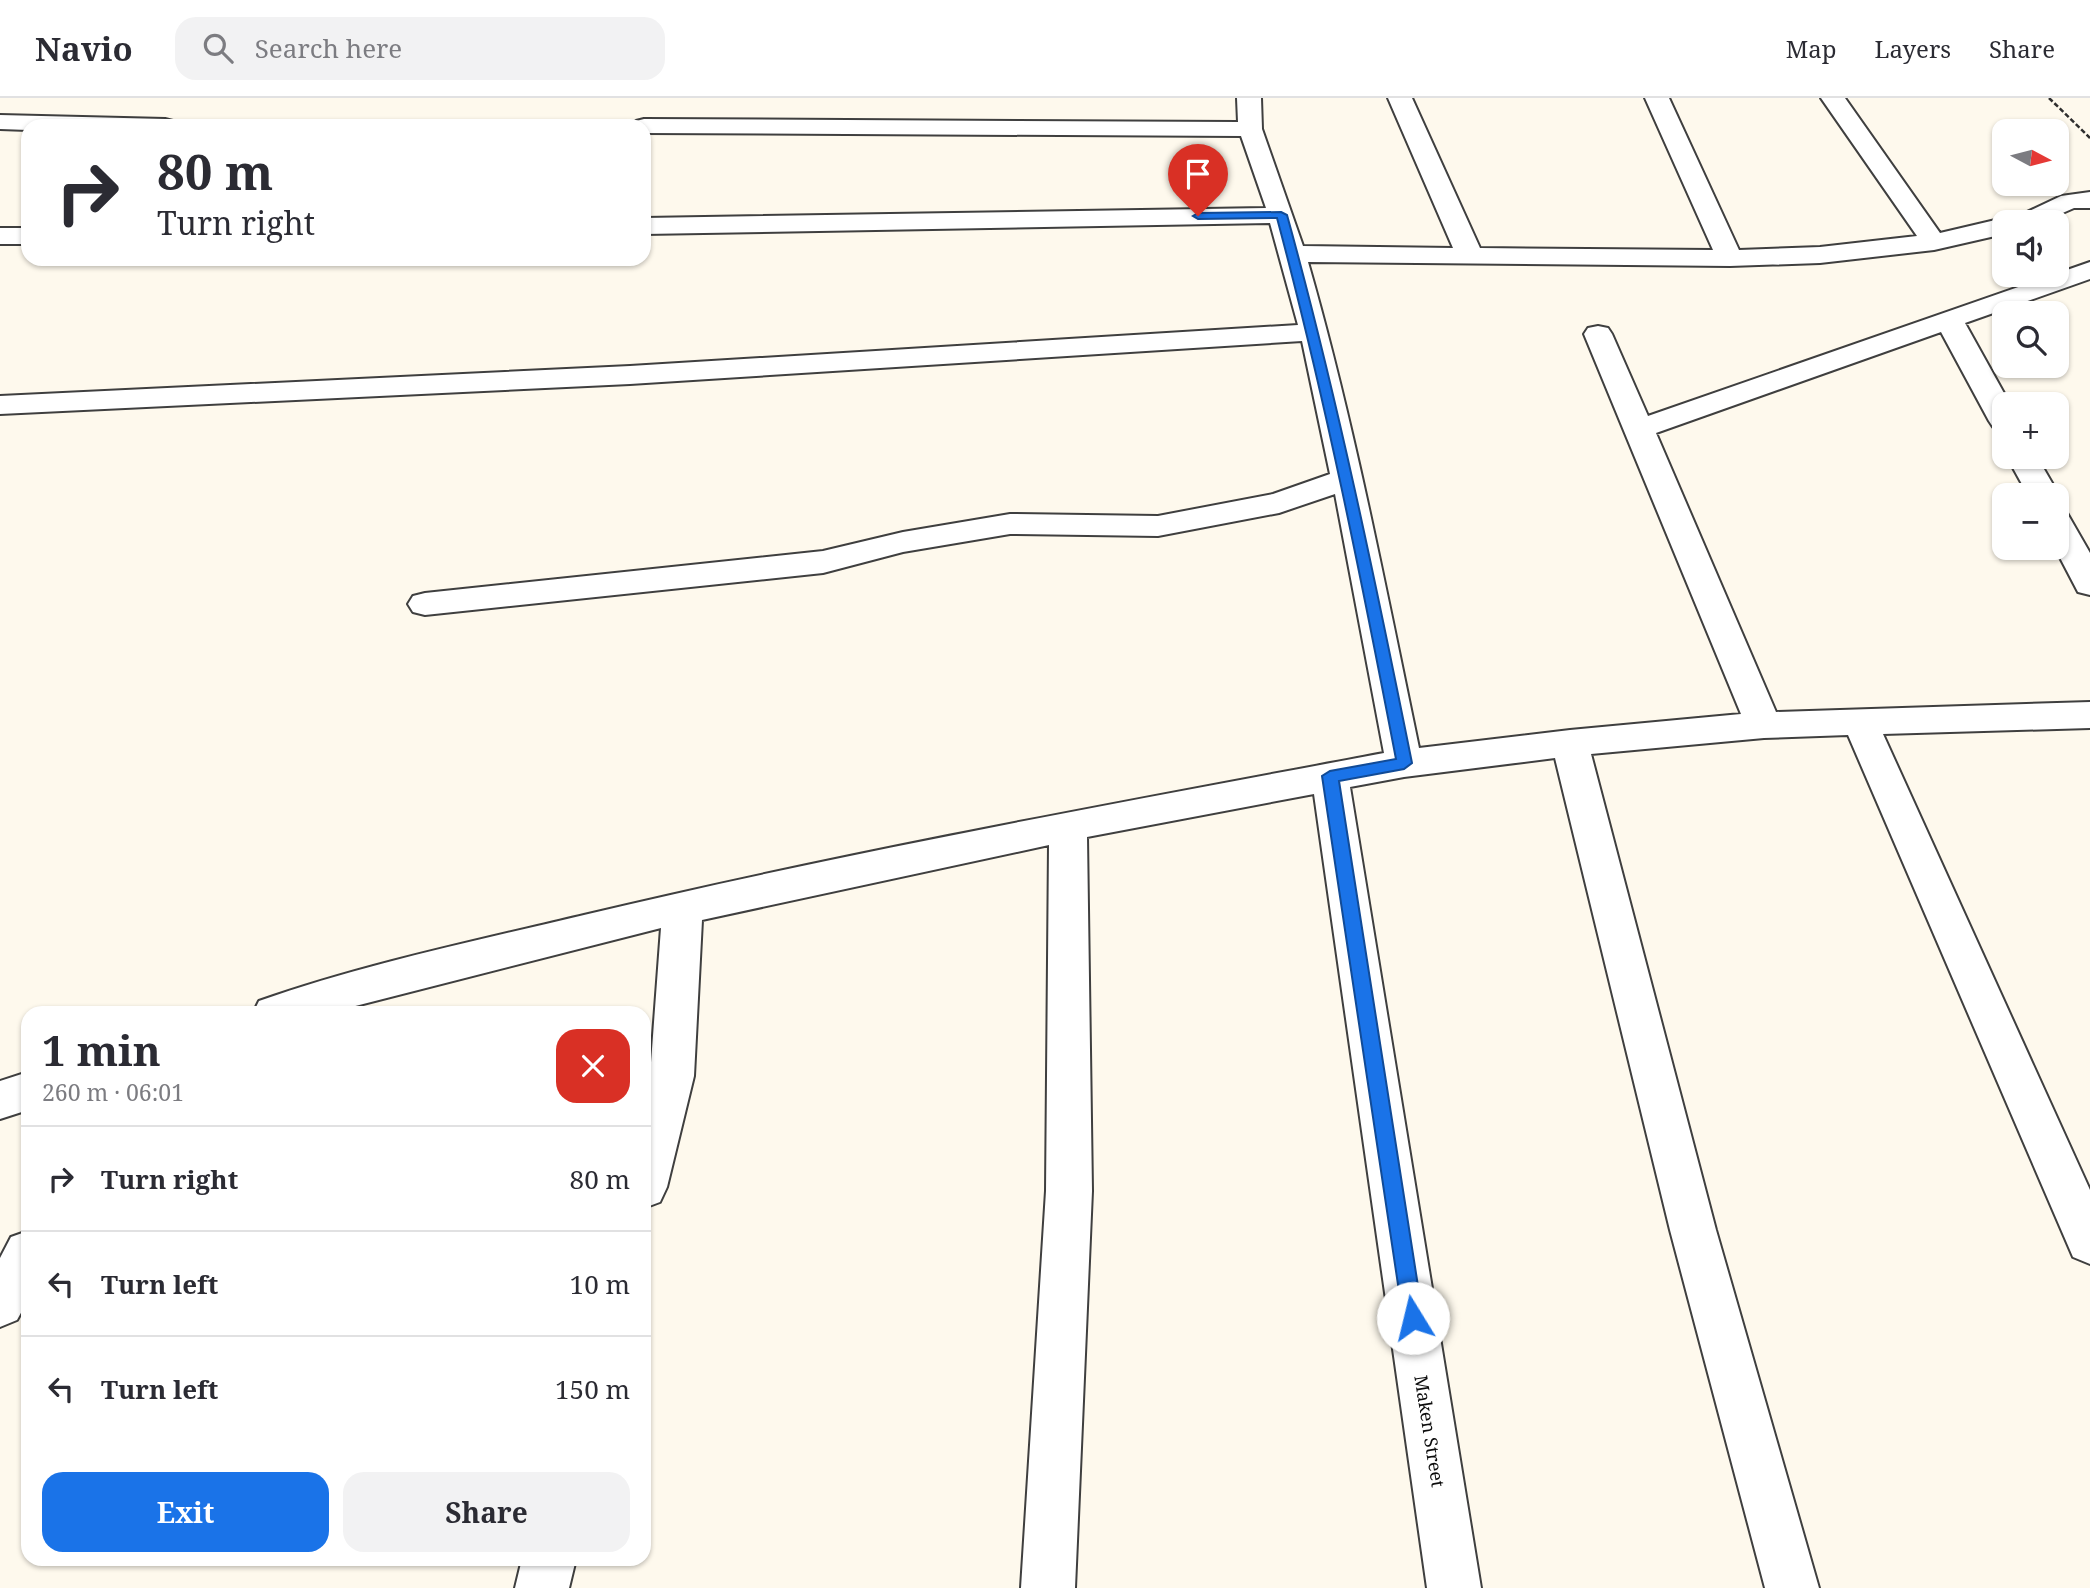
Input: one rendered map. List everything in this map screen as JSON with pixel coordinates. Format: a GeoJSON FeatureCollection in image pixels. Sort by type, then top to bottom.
{"type":"FeatureCollection","features":[{"type":"Feature","properties":{"kind":"street"},"geometry":{"type":"LineString","coordinates":[[1249,98],[1250,129],[1281,215],[1314,332],[1404,763]]}},
{"type":"Feature","properties":{"kind":"street"},"geometry":{"type":"LineString","coordinates":[[1399,98],[1470,256]]}},
{"type":"Feature","properties":{"kind":"street"},"geometry":{"type":"LineString","coordinates":[[1657,98],[1730,258]]}},
{"type":"Feature","properties":{"kind":"street"},"geometry":{"type":"LineString","coordinates":[[1833,98],[1853,131],[1934,242]]}},
{"type":"Feature","properties":{"kind":"street"},"geometry":{"type":"LineString","coordinates":[[0,122],[21,122]]}},
{"type":"Feature","properties":{"kind":"street"},"geometry":{"type":"LineString","coordinates":[[651,127],[1065,126],[1250,129]]}},
{"type":"Feature","properties":{"kind":"street"},"geometry":{"type":"LineString","coordinates":[[2049,210],[2070,201],[2090,200]]}},
{"type":"Feature","properties":{"kind":"street"},"geometry":{"type":"LineString","coordinates":[[651,226],[1281,215]]}},
{"type":"Feature","properties":{"kind":"street"},"geometry":{"type":"LineString","coordinates":[[1292,254],[1730,258],[1820,255],[1934,242],[1992,229]]}},
{"type":"Feature","properties":{"kind":"street"},"geometry":{"type":"LineString","coordinates":[[0,236],[21,236]]}},
{"type":"Feature","properties":{"kind":"street"},"geometry":{"type":"LineString","coordinates":[[1639,429],[2090,270]]}},
{"type":"Feature","properties":{"kind":"street"},"geometry":{"type":"LineString","coordinates":[[1949,320],[1992,399]]}},
{"type":"Feature","properties":{"kind":"street"},"geometry":{"type":"LineString","coordinates":[[0,405],[630,375],[1314,332]]}},
{"type":"Feature","properties":{"kind":"street"},"geometry":{"type":"LineString","coordinates":[[1598,334],[1764,725]]}},
{"type":"Feature","properties":{"kind":"street"},"geometry":{"type":"LineString","coordinates":[[425,604],[823,562],[903,542],[1010,524],[1158,526],[1279,503],[1346,479]]}},
{"type":"Feature","properties":{"kind":"street"},"geometry":{"type":"LineString","coordinates":[[2069,544],[2090,584]]}},
{"type":"Feature","properties":{"kind":"street"},"geometry":{"type":"LineString","coordinates":[[297,1006],[356,988],[683,908],[1068,826],[1404,763],[1570,743],[1764,725],[2090,715]]}},
{"type":"Feature","properties":{"kind":"street"},"geometry":{"type":"LineString","coordinates":[[1859,720],[2090,1242]]}},
{"type":"Feature","properties":{"kind":"street"},"geometry":{"type":"LineString","coordinates":[[1570,743],[1693,1230],[1793,1588]]}},
{"type":"Feature","properties":{"kind":"street","name":"Maken Street"},"geometry":{"type":"LineString","coordinates":[[1330,776],[1454,1588]]}},
{"type":"Feature","properties":{"kind":"street"},"geometry":{"type":"LineString","coordinates":[[1048,1588],[1069,1191],[1068,826]]}},
{"type":"Feature","properties":{"kind":"street"},"geometry":{"type":"LineString","coordinates":[[651,1159],[672,1076],[683,908]]}},
{"type":"Feature","properties":{"kind":"street"},"geometry":{"type":"LineString","coordinates":[[0,1100],[21,1093]]}},
{"type":"Feature","properties":{"kind":"street"},"geometry":{"type":"LineString","coordinates":[[0,1304],[21,1266]]}},
{"type":"Feature","properties":{"kind":"street"},"geometry":{"type":"LineString","coordinates":[[542,1588],[547,1566]]}},
{"type":"Feature","properties":{"kind":"path"},"geometry":{"type":"LineString","coordinates":[[2049,98],[2090,138]]}},
{"type":"Feature","properties":{"kind":"route"},"geometry":{"type":"LineString","coordinates":[[1198,216],[1281,215],[1314,332],[1355,515],[1404,763],[1330,776],[1413,1318]]}}]}
